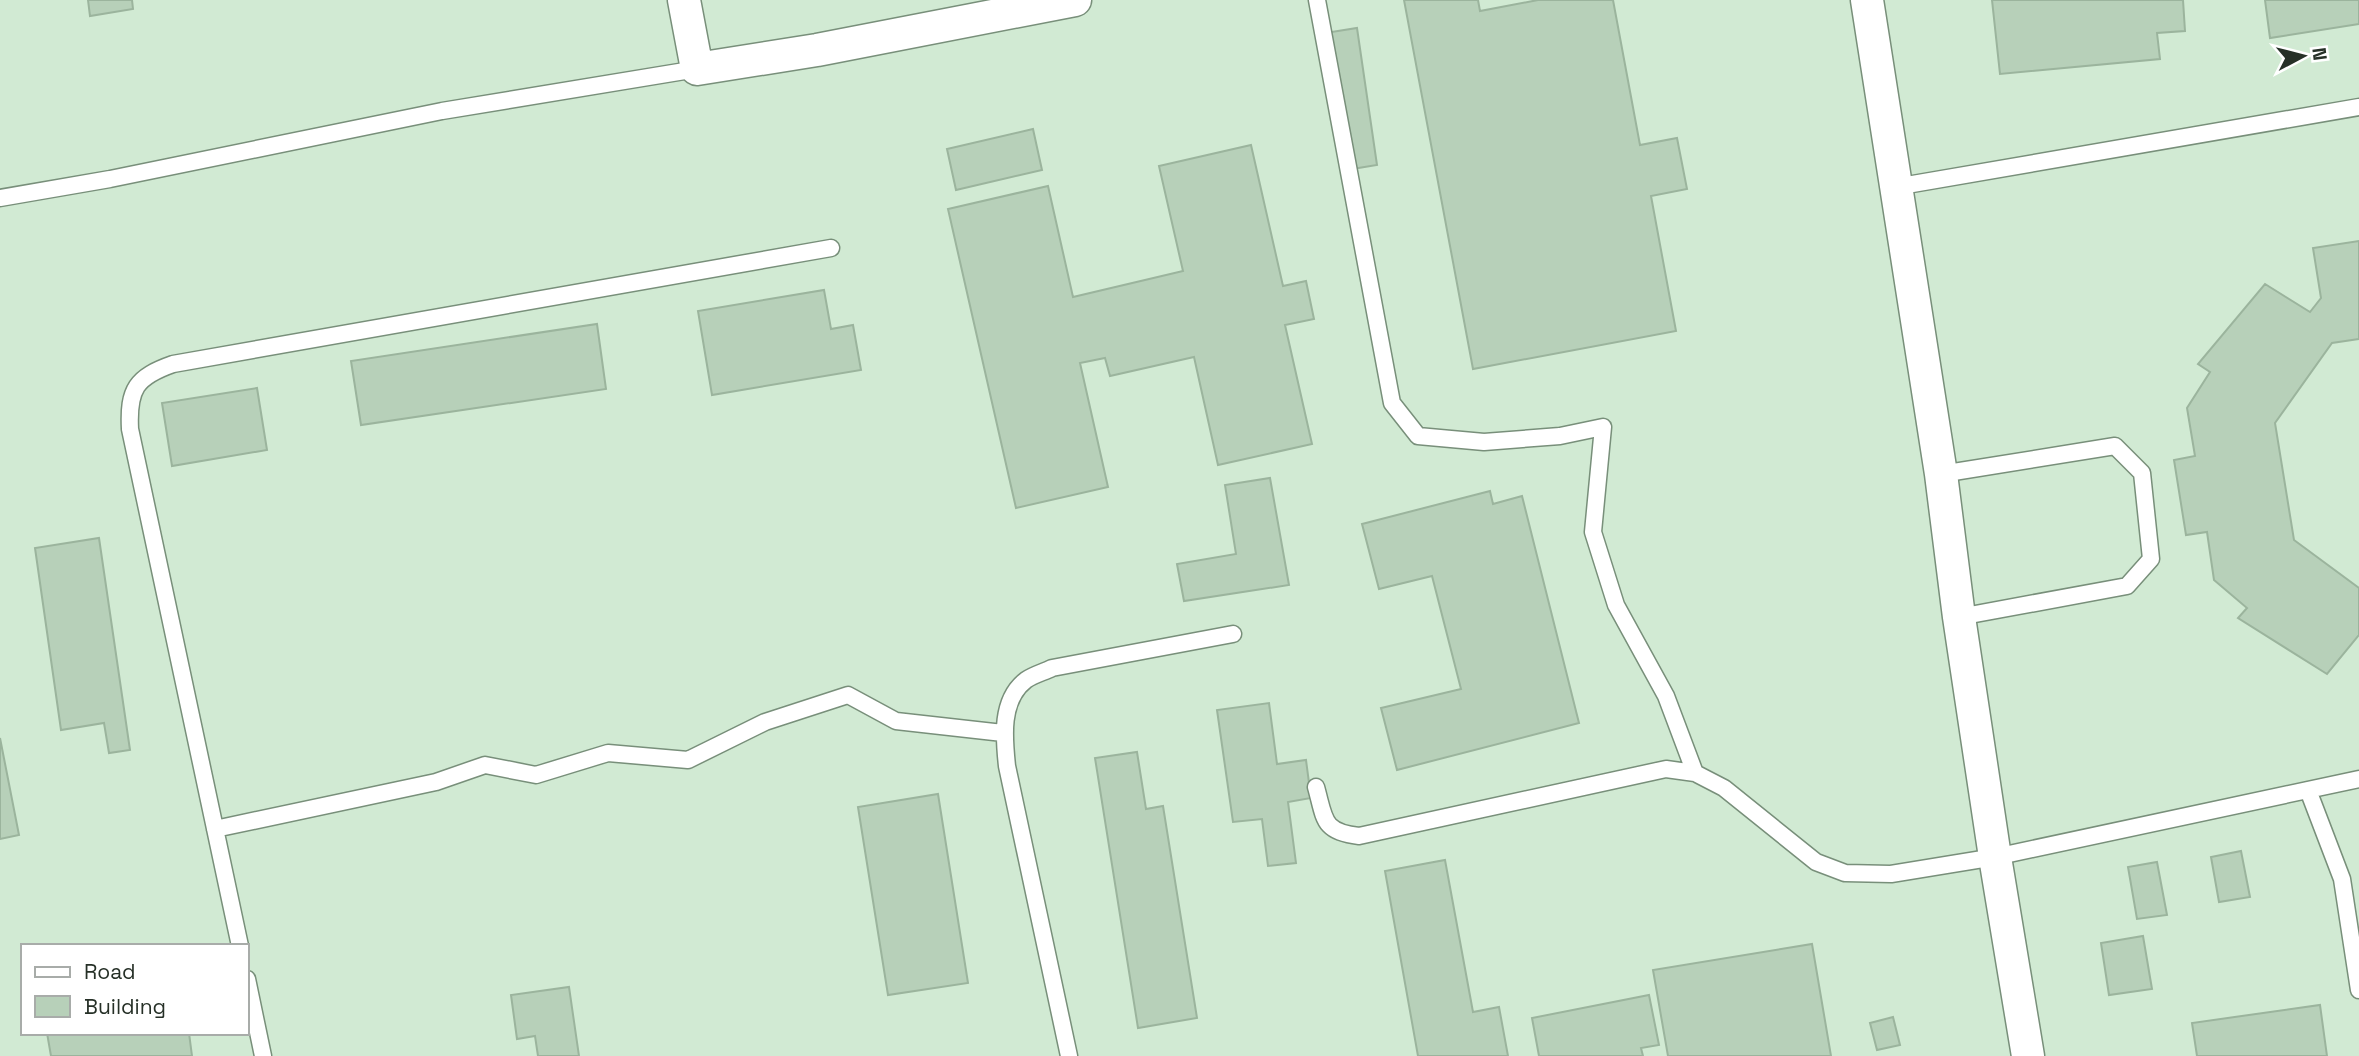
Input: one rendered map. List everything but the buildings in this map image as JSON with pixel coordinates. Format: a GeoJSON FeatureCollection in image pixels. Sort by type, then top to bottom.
{"type":"FeatureCollection","features":[{"type":"Feature","properties":{"kind":"street"},"geometry":{"type":"LineString","coordinates":[[684,0],[697,69],[817,50],[1074,0]]}},
{"type":"Feature","properties":{"kind":"street"},"geometry":{"type":"LineString","coordinates":[[1867,0],[1941,474],[1959,617],[1995,857],[2028,1056]]}},
{"type":"Feature","properties":{"kind":"lane"},"geometry":{"type":"LineString","coordinates":[[1317,0],[1392,404],[1418,436],[1484,442],[1560,436],[1603,427],[1592,532],[1616,606],[1666,696],[1695,773]]}},
{"type":"Feature","properties":{"kind":"lane"},"geometry":{"type":"LineString","coordinates":[[0,198],[110,179],[442,111],[697,69]]}},
{"type":"Feature","properties":{"kind":"lane"},"geometry":{"type":"LineString","coordinates":[[1895,187],[2359,107]]}},
{"type":"Feature","properties":{"kind":"lane"},"geometry":{"type":"LineString","coordinates":[[240,944],[130,429],[129,406],[136,384],[152,372],[173,364],[831,248]]}},
{"type":"Feature","properties":{"kind":"lane"},"geometry":{"type":"LineString","coordinates":[[1941,474],[2115,446],[2142,473],[2151,559],[2127,586],[1959,617]]}},
{"type":"Feature","properties":{"kind":"lane"},"geometry":{"type":"LineString","coordinates":[[1069,1056],[1007,766],[1003,733],[1011,701],[1025,681],[1052,668],[1233,634]]}},
{"type":"Feature","properties":{"kind":"lane"},"geometry":{"type":"LineString","coordinates":[[215,829],[436,782],[485,765],[536,775],[608,752],[688,760],[765,722],[848,695],[896,721],[1003,733]]}},
{"type":"Feature","properties":{"kind":"lane"},"geometry":{"type":"LineString","coordinates":[[1316,787],[1327,823],[1339,834],[1359,836],[1666,769],[1695,773],[1724,788],[1816,862],[1845,873],[1891,874],[1995,857],[2359,779]]}},
{"type":"Feature","properties":{"kind":"lane"},"geometry":{"type":"LineString","coordinates":[[2308,790],[2342,878],[2359,990]]}},
{"type":"Feature","properties":{"kind":"lane"},"geometry":{"type":"LineString","coordinates":[[248,984],[263,1056]]}}]}
